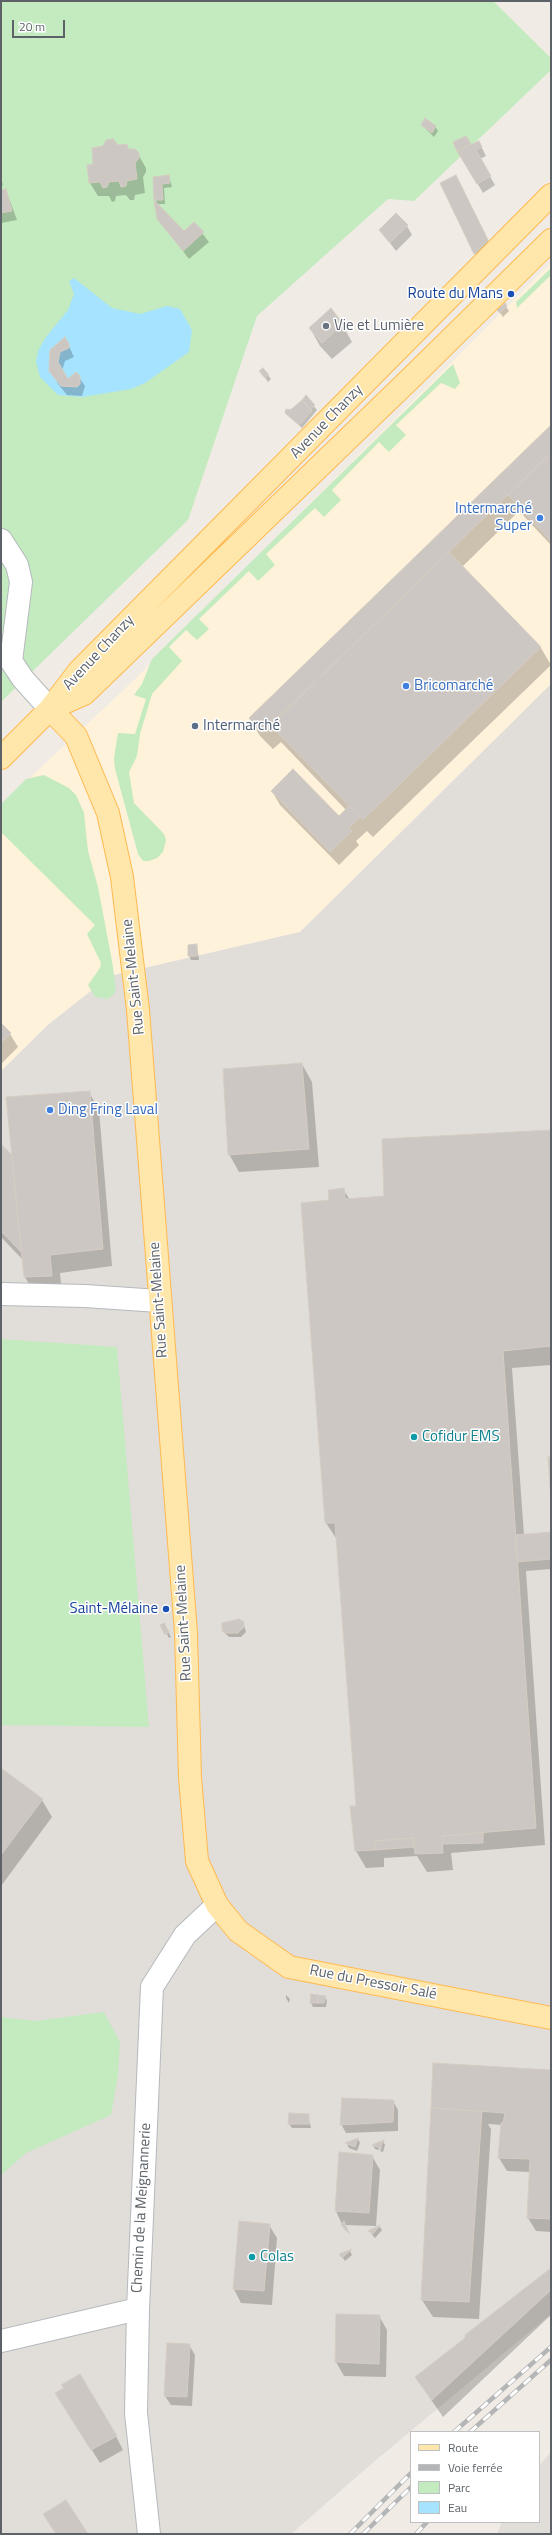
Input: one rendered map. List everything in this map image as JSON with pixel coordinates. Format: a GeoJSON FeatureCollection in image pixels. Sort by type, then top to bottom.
{"type":"FeatureCollection","features":[{"type":"Feature","properties":{"kind":"main road","name":"Avenue Chanzy"},"geometry":{"type":"LineString","coordinates":[[50,709],[79,671],[551,196]]}},
{"type":"Feature","properties":{"kind":"main road","name":"Avenue Chanzy"},"geometry":{"type":"LineString","coordinates":[[50,709],[84,694],[412,377],[551,240]]}},
{"type":"Feature","properties":{"kind":"main road"},"geometry":{"type":"LineString","coordinates":[[1,758],[50,709]]}},
{"type":"Feature","properties":{"kind":"main road","name":"Rue Saint-Melaine"},"geometry":{"type":"LineString","coordinates":[[50,709],[76,736],[108,813],[122,877],[138,1010],[159,1301],[186,1633],[190,1777],[197,1861],[217,1905]]}},
{"type":"Feature","properties":{"kind":"main road","name":"Rue du Pressoir Salé"},"geometry":{"type":"LineString","coordinates":[[217,1905],[238,1931],[289,1966],[551,2018]]}},
{"type":"Feature","properties":{"kind":"street"},"geometry":{"type":"LineString","coordinates":[[1,540],[17,565],[20,582],[12,661],[23,679],[50,709]]}},
{"type":"Feature","properties":{"kind":"street"},"geometry":{"type":"LineString","coordinates":[[1,1294],[85,1296],[159,1301]]}},
{"type":"Feature","properties":{"kind":"street","name":"Chemin de la Meignannerie"},"geometry":{"type":"LineString","coordinates":[[149,2534],[136,2413],[138,2309],[152,1987],[185,1935],[217,1905]]}},
{"type":"Feature","properties":{"kind":"street"},"geometry":{"type":"LineString","coordinates":[[1,2341],[138,2309]]}},
{"type":"Feature","properties":{"kind":"shaded area"},"geometry":{"type":"Polygon","coordinates":[[[551,263],[551,684],[300,932],[110,976],[49,1024],[1,1071],[1,805],[132,682],[551,263]]]}},
{"type":"Feature","properties":{"kind":"shaded area"},"geometry":{"type":"Polygon","coordinates":[[[551,684],[551,2314],[410,2431],[291,2534],[1,2534],[1,1071],[49,1024],[110,976],[300,932],[551,684]]]}},
{"type":"Feature","properties":{"kind":"shaded area"},"geometry":{"type":"Polygon","coordinates":[[[551,2452],[551,2534],[497,2534],[502,2523],[540,2523],[540,2465],[551,2452]]]}},
{"type":"Feature","properties":{"kind":"green space"},"geometry":{"type":"Polygon","coordinates":[[[1,1],[493,1],[551,58],[551,70],[414,201],[388,199],[257,316],[188,520],[1,702],[1,1]]]}},
{"type":"Feature","properties":{"kind":"green space"},"geometry":{"type":"Polygon","coordinates":[[[551,268],[551,275],[517,308],[516,302],[551,268]]]}},
{"type":"Feature","properties":{"kind":"green space"},"geometry":{"type":"Polygon","coordinates":[[[453,364],[460,383],[455,389],[441,383],[396,425],[406,435],[389,452],[379,442],[332,490],[341,500],[324,517],[315,508],[266,554],[275,565],[258,581],[249,571],[199,619],[209,629],[197,640],[186,630],[169,647],[182,661],[152,694],[140,734],[137,756],[129,772],[134,803],[164,834],[166,840],[163,852],[157,858],[149,861],[143,861],[138,854],[115,769],[114,758],[118,733],[135,734],[146,699],[134,695],[142,684],[152,659],[453,364]]]}},
{"type":"Feature","properties":{"kind":"green space"},"geometry":{"type":"Polygon","coordinates":[[[44,775],[69,788],[76,795],[84,813],[88,851],[98,887],[116,988],[114,994],[108,999],[95,997],[88,985],[100,968],[101,963],[87,934],[95,925],[1,832],[1,804],[26,779],[44,775]]]}},
{"type":"Feature","properties":{"kind":"green space"},"geometry":{"type":"Polygon","coordinates":[[[1,1339],[117,1347],[149,1727],[1,1725],[1,1339]]]}},
{"type":"Feature","properties":{"kind":"green space"},"geometry":{"type":"Polygon","coordinates":[[[104,2012],[120,2042],[118,2076],[111,2115],[26,2153],[1,2175],[1,2017],[35,2021],[104,2012]]]}},
{"type":"Feature","properties":{"kind":"water"},"geometry":{"type":"Polygon","coordinates":[[[74,278],[112,308],[140,314],[167,306],[180,309],[192,330],[189,352],[145,383],[131,389],[82,397],[58,395],[40,377],[36,362],[38,351],[46,337],[68,310],[74,294],[69,281],[74,278]]]}},
{"type":"Feature","properties":{"kind":"building"},"geometry":{"type":"Polygon","coordinates":[[[425,118],[436,126],[432,133],[421,125],[425,118]]]}},
{"type":"Feature","properties":{"kind":"building"},"geometry":{"type":"Polygon","coordinates":[[[466,136],[471,144],[457,151],[453,142],[466,136]]]}},
{"type":"Feature","properties":{"kind":"building"},"geometry":{"type":"Polygon","coordinates":[[[113,139],[118,145],[127,144],[128,149],[135,149],[139,153],[139,158],[135,163],[137,179],[127,181],[126,186],[121,187],[119,181],[109,182],[107,187],[103,188],[100,182],[89,183],[87,165],[93,164],[92,148],[103,146],[106,140],[113,139]]]}},
{"type":"Feature","properties":{"kind":"building"},"geometry":{"type":"Polygon","coordinates":[[[479,141],[482,147],[476,150],[491,176],[477,184],[457,151],[479,141]]]}},
{"type":"Feature","properties":{"kind":"building"},"geometry":{"type":"Polygon","coordinates":[[[169,175],[170,183],[162,184],[163,200],[154,200],[153,177],[169,175]]]}},
{"type":"Feature","properties":{"kind":"building"},"geometry":{"type":"Polygon","coordinates":[[[456,175],[488,240],[474,254],[440,183],[456,175]]]}},
{"type":"Feature","properties":{"kind":"building"},"geometry":{"type":"Polygon","coordinates":[[[6,189],[12,211],[1,213],[1,190],[6,189]]]}},
{"type":"Feature","properties":{"kind":"building"},"geometry":{"type":"Polygon","coordinates":[[[154,200],[184,231],[194,222],[204,232],[183,251],[157,219],[154,200]]]}},
{"type":"Feature","properties":{"kind":"building"},"geometry":{"type":"Polygon","coordinates":[[[396,213],[408,225],[390,243],[379,230],[396,213]]]}},
{"type":"Feature","properties":{"kind":"building"},"geometry":{"type":"Polygon","coordinates":[[[505,303],[507,306],[500,313],[497,310],[505,303]]]}},
{"type":"Feature","properties":{"kind":"building","name":"Vie et Lumière"},"geometry":{"type":"Polygon","coordinates":[[[331,308],[343,324],[322,343],[309,328],[331,308]]]}},
{"type":"Feature","properties":{"kind":"building"},"geometry":{"type":"Polygon","coordinates":[[[65,337],[69,344],[69,348],[60,352],[58,362],[68,379],[76,372],[80,376],[80,384],[77,387],[61,386],[49,371],[50,350],[65,337]]]}},
{"type":"Feature","properties":{"kind":"building"},"geometry":{"type":"Polygon","coordinates":[[[263,368],[269,375],[265,378],[259,371],[263,368]]]}},
{"type":"Feature","properties":{"kind":"building"},"geometry":{"type":"Polygon","coordinates":[[[306,395],[315,405],[310,410],[302,400],[306,395]]]}},
{"type":"Feature","properties":{"kind":"building"},"geometry":{"type":"Polygon","coordinates":[[[302,400],[312,411],[299,425],[285,413],[286,409],[291,410],[302,400]]]}},
{"type":"Feature","properties":{"kind":"building"},"geometry":{"type":"Polygon","coordinates":[[[551,425],[551,453],[263,733],[249,718],[551,425]]]}},
{"type":"Feature","properties":{"kind":"building","name":"Intermarché Super"},"geometry":{"type":"Polygon","coordinates":[[[551,453],[551,541],[508,495],[551,453]]]}},
{"type":"Feature","properties":{"kind":"building","name":"Bricomarché"},"geometry":{"type":"Polygon","coordinates":[[[449,552],[541,647],[363,820],[270,725],[449,552]]]}},
{"type":"Feature","properties":{"kind":"building"},"geometry":{"type":"Polygon","coordinates":[[[293,769],[339,816],[349,806],[360,817],[349,828],[352,831],[330,852],[271,791],[293,769]]]}},
{"type":"Feature","properties":{"kind":"building"},"geometry":{"type":"Polygon","coordinates":[[[197,944],[197,956],[188,956],[188,945],[197,944]]]}},
{"type":"Feature","properties":{"kind":"building"},"geometry":{"type":"Polygon","coordinates":[[[1,1023],[11,1033],[1,1043],[1,1023]]]}},
{"type":"Feature","properties":{"kind":"building"},"geometry":{"type":"Polygon","coordinates":[[[302,1063],[309,1149],[228,1155],[223,1069],[302,1063]]]}},
{"type":"Feature","properties":{"kind":"building"},"geometry":{"type":"Polygon","coordinates":[[[90,1091],[103,1249],[50,1255],[52,1276],[24,1277],[6,1097],[90,1091]]]}},
{"type":"Feature","properties":{"kind":"building","name":"Cofidur EMS"},"geometry":{"type":"Polygon","coordinates":[[[551,1130],[551,1346],[503,1351],[536,1828],[442,1836],[443,1853],[415,1854],[413,1838],[375,1841],[374,1850],[355,1851],[350,1806],[356,1806],[335,1523],[325,1523],[301,1203],[329,1200],[328,1190],[344,1188],[345,1199],[384,1196],[382,1139],[551,1130]]]}},
{"type":"Feature","properties":{"kind":"building"},"geometry":{"type":"Polygon","coordinates":[[[1,1144],[12,1155],[21,1252],[1,1231],[1,1144]]]}},
{"type":"Feature","properties":{"kind":"building"},"geometry":{"type":"Polygon","coordinates":[[[548,1457],[551,1457],[551,1500],[548,1457]]]}},
{"type":"Feature","properties":{"kind":"building"},"geometry":{"type":"Polygon","coordinates":[[[551,1532],[551,1559],[517,1562],[515,1535],[551,1532]]]}},
{"type":"Feature","properties":{"kind":"building"},"geometry":{"type":"Polygon","coordinates":[[[239,1619],[244,1622],[244,1627],[238,1633],[226,1633],[222,1631],[222,1623],[239,1619]]]}},
{"type":"Feature","properties":{"kind":"building"},"geometry":{"type":"Polygon","coordinates":[[[164,1623],[169,1632],[165,1635],[160,1625],[164,1623]]]}},
{"type":"Feature","properties":{"kind":"building"},"geometry":{"type":"Polygon","coordinates":[[[1,1768],[43,1799],[1,1855],[1,1768]]]}},
{"type":"Feature","properties":{"kind":"building"},"geometry":{"type":"Polygon","coordinates":[[[483,1833],[483,1843],[443,1844],[442,1836],[483,1833]]]}},
{"type":"Feature","properties":{"kind":"building"},"geometry":{"type":"Polygon","coordinates":[[[413,1838],[415,1847],[374,1850],[375,1841],[413,1838]]]}},
{"type":"Feature","properties":{"kind":"building"},"geometry":{"type":"Polygon","coordinates":[[[311,1994],[318,1995],[317,2003],[310,2003],[311,1994]]]}},
{"type":"Feature","properties":{"kind":"building"},"geometry":{"type":"Polygon","coordinates":[[[318,1995],[326,1996],[324,2003],[317,2003],[318,1995]]]}},
{"type":"Feature","properties":{"kind":"building"},"geometry":{"type":"Polygon","coordinates":[[[433,2063],[551,2070],[551,2219],[527,2218],[530,2159],[498,2158],[501,2123],[503,2123],[505,2113],[431,2108],[433,2063]]]}},
{"type":"Feature","properties":{"kind":"building"},"geometry":{"type":"Polygon","coordinates":[[[342,2098],[394,2100],[393,2122],[340,2125],[342,2098]]]}},
{"type":"Feature","properties":{"kind":"building"},"geometry":{"type":"Polygon","coordinates":[[[431,2108],[482,2111],[469,2302],[421,2300],[431,2108]]]}},
{"type":"Feature","properties":{"kind":"building"},"geometry":{"type":"Polygon","coordinates":[[[289,2113],[309,2114],[309,2124],[288,2124],[289,2113]]]}},
{"type":"Feature","properties":{"kind":"building"},"geometry":{"type":"Polygon","coordinates":[[[358,2138],[355,2147],[345,2143],[358,2138]]]}},
{"type":"Feature","properties":{"kind":"building"},"geometry":{"type":"Polygon","coordinates":[[[384,2140],[380,2148],[372,2145],[384,2140]]]}},
{"type":"Feature","properties":{"kind":"building"},"geometry":{"type":"Polygon","coordinates":[[[339,2152],[373,2155],[369,2213],[335,2211],[339,2152]]]}},
{"type":"Feature","properties":{"kind":"building","name":"Colas"},"geometry":{"type":"Polygon","coordinates":[[[239,2221],[270,2224],[264,2291],[233,2289],[239,2221]]]}},
{"type":"Feature","properties":{"kind":"building"},"geometry":{"type":"Polygon","coordinates":[[[344,2221],[349,2233],[341,2225],[344,2221]]]}},
{"type":"Feature","properties":{"kind":"building"},"geometry":{"type":"Polygon","coordinates":[[[380,2225],[373,2234],[368,2231],[380,2225]]]}},
{"type":"Feature","properties":{"kind":"building"},"geometry":{"type":"Polygon","coordinates":[[[352,2249],[342,2258],[339,2254],[352,2249]]]}},
{"type":"Feature","properties":{"kind":"building"},"geometry":{"type":"Polygon","coordinates":[[[551,2268],[551,2290],[432,2400],[415,2377],[465,2338],[465,2335],[551,2268]]]}},
{"type":"Feature","properties":{"kind":"building"},"geometry":{"type":"Polygon","coordinates":[[[336,2314],[380,2315],[379,2364],[335,2362],[336,2314]]]}},
{"type":"Feature","properties":{"kind":"building"},"geometry":{"type":"Polygon","coordinates":[[[167,2343],[190,2344],[187,2397],[164,2396],[167,2343]]]}},
{"type":"Feature","properties":{"kind":"building"},"geometry":{"type":"Polygon","coordinates":[[[80,2374],[117,2436],[91,2450],[55,2393],[64,2388],[61,2385],[80,2374]]]}},
{"type":"Feature","properties":{"kind":"building"},"geometry":{"type":"Polygon","coordinates":[[[66,2500],[88,2534],[56,2534],[43,2514],[66,2500]]]}},
{"type":"Feature","properties":{"kind":"railway"},"geometry":{"type":"LineString","coordinates":[[455,2431],[551,2347]]}},
{"type":"Feature","properties":{"kind":"railway"},"geometry":{"type":"LineString","coordinates":[[471,2431],[551,2360]]}},
{"type":"Feature","properties":{"kind":"railway"},"geometry":{"type":"LineString","coordinates":[[350,2534],[410,2474]]}},
{"type":"Feature","properties":{"kind":"railway"},"geometry":{"type":"LineString","coordinates":[[363,2534],[410,2488]]}},
{"type":"Feature","properties":{"kind":"railway"},"geometry":{"type":"LineString","coordinates":[[416,2534],[426,2523]]}},
{"type":"Feature","properties":{"kind":"place","name":"Route du Mans"},"geometry":{"type":"Point","coordinates":[511,294]}},
{"type":"Feature","properties":{"kind":"place","name":"Vie et Lumière"},"geometry":{"type":"Point","coordinates":[326,326]}},
{"type":"Feature","properties":{"kind":"place","name":"Intermarché Super"},"geometry":{"type":"Point","coordinates":[540,518]}},
{"type":"Feature","properties":{"kind":"place","name":"Bricomarché"},"geometry":{"type":"Point","coordinates":[406,686]}},
{"type":"Feature","properties":{"kind":"place","name":"Intermarché"},"geometry":{"type":"Point","coordinates":[195,726]}},
{"type":"Feature","properties":{"kind":"place","name":"Ding Fring Laval"},"geometry":{"type":"Point","coordinates":[50,1110]}},
{"type":"Feature","properties":{"kind":"place","name":"Cofidur EMS"},"geometry":{"type":"Point","coordinates":[414,1437]}},
{"type":"Feature","properties":{"kind":"place","name":"Saint-Mélaine"},"geometry":{"type":"Point","coordinates":[166,1609]}},
{"type":"Feature","properties":{"kind":"place","name":"Colas"},"geometry":{"type":"Point","coordinates":[252,2257]}}]}
